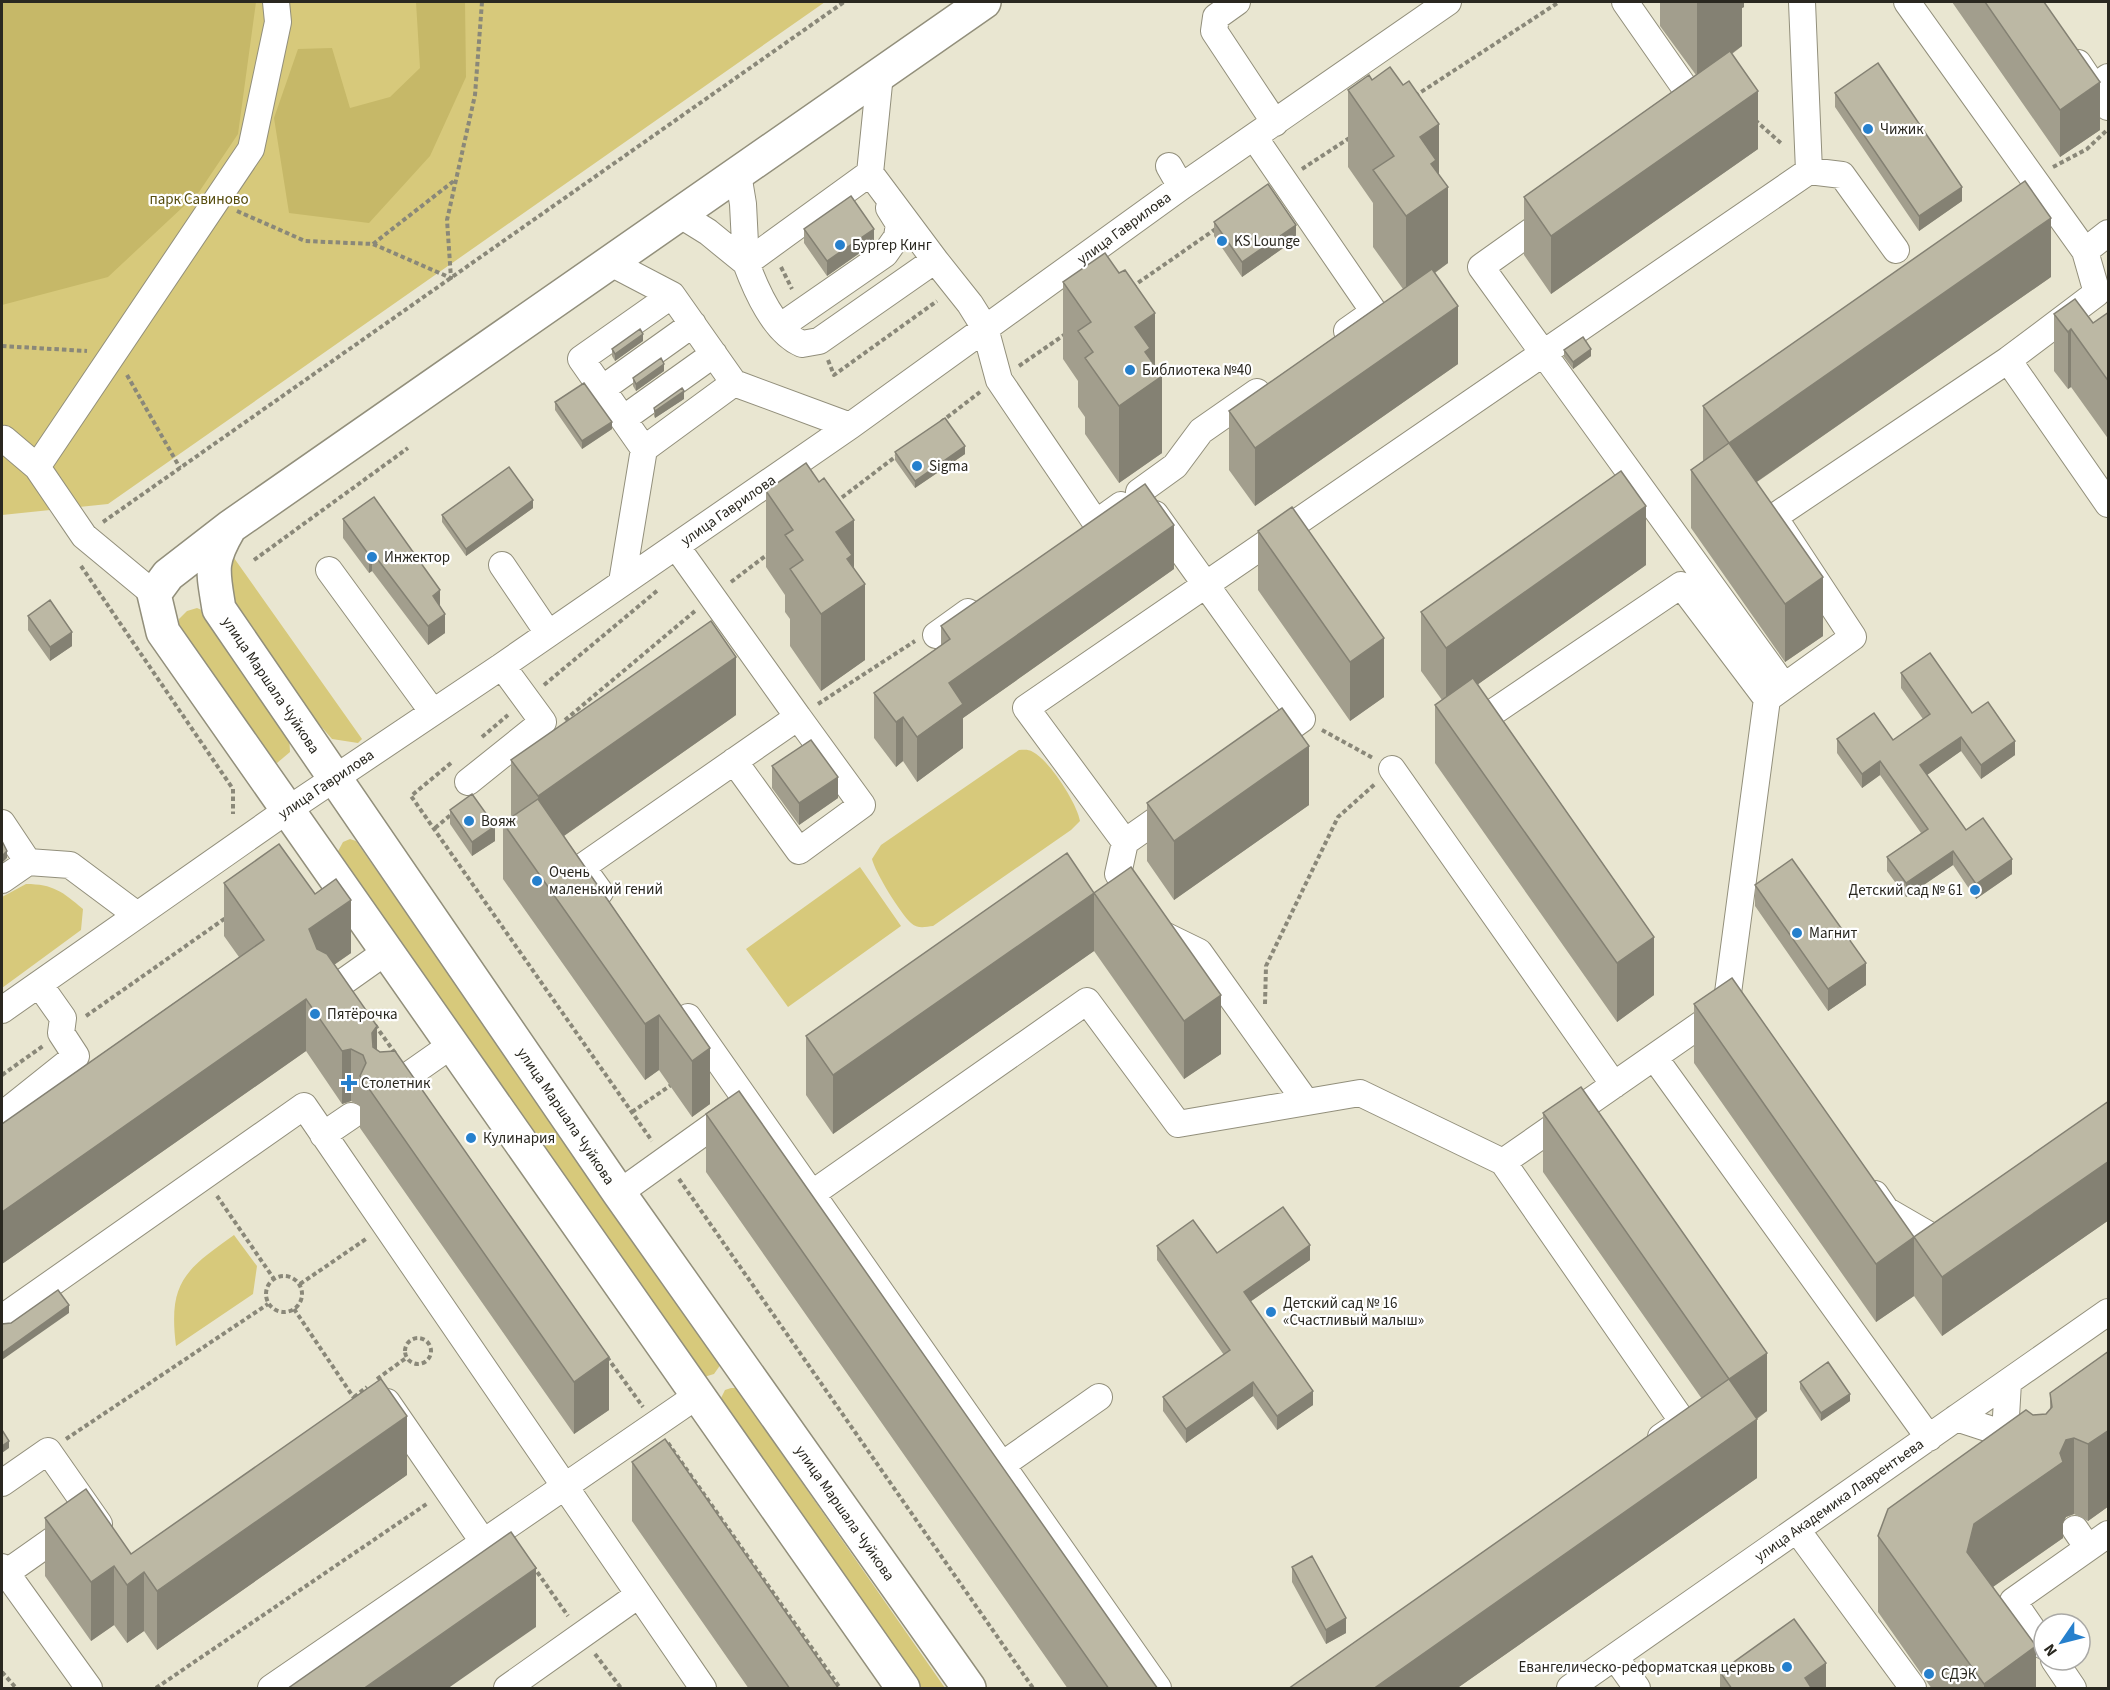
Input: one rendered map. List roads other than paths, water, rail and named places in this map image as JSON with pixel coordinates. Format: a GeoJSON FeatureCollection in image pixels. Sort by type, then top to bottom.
{"type":"FeatureCollection","features":[{"type":"Feature","properties":{"kind":"main road"},"geometry":{"type":"LineString","coordinates":[[903,1689],[453,1044],[286,811],[163,632],[154,594],[168,575],[230,527],[984,2]]}},
{"type":"Feature","properties":{"kind":"main road","name":"улица Маршала Чуйкова"},"geometry":{"type":"LineString","coordinates":[[230,527],[217,550],[212,568],[219,609],[619,1193],[969,1689]]}},
{"type":"Feature","properties":{"kind":"main road"},"geometry":{"type":"LineString","coordinates":[[698,1395],[741,1365]]}},
{"type":"Feature","properties":{"kind":"street"},"geometry":{"type":"LineString","coordinates":[[37,467],[251,149],[278,22],[276,2]]}},
{"type":"Feature","properties":{"kind":"street"},"geometry":{"type":"LineString","coordinates":[[1237,2],[1216,17],[1214,31],[1275,123]]}},
{"type":"Feature","properties":{"kind":"street","name":"улица Гаврилова"},"geometry":{"type":"LineString","coordinates":[[2,1010],[286,811],[502,666],[622,582],[683,554],[850,426],[985,328],[1175,177],[1254,137],[1448,2]]}},
{"type":"Feature","properties":{"kind":"street"},"geometry":{"type":"LineString","coordinates":[[1625,2],[1702,110],[1683,124]]}},
{"type":"Feature","properties":{"kind":"street"},"geometry":{"type":"LineString","coordinates":[[1802,2],[1809,171]]}},
{"type":"Feature","properties":{"kind":"street"},"geometry":{"type":"LineString","coordinates":[[1776,692],[1853,637],[1774,517],[2008,360],[2097,293],[2085,251],[1907,2]]}},
{"type":"Feature","properties":{"kind":"street"},"geometry":{"type":"LineString","coordinates":[[2061,39],[2104,90]]}},
{"type":"Feature","properties":{"kind":"street"},"geometry":{"type":"LineString","coordinates":[[880,74],[870,173],[970,304],[985,328],[999,380],[1087,529],[1175,466],[1201,432],[1278,378]]}},
{"type":"Feature","properties":{"kind":"street"},"geometry":{"type":"LineString","coordinates":[[1254,137],[1374,312],[1326,345]]}},
{"type":"Feature","properties":{"kind":"street"},"geometry":{"type":"LineString","coordinates":[[1125,842],[1026,708],[1809,171],[1842,175],[1896,250]]}},
{"type":"Feature","properties":{"kind":"street"},"geometry":{"type":"LineString","coordinates":[[747,268],[870,173]]}},
{"type":"Feature","properties":{"kind":"street"},"geometry":{"type":"LineString","coordinates":[[738,174],[743,204],[747,268],[755,290],[788,334],[802,344],[819,340],[935,260]]}},
{"type":"Feature","properties":{"kind":"street"},"geometry":{"type":"LineString","coordinates":[[747,268],[850,198],[862,195],[875,198],[890,209],[899,224],[897,237],[885,254],[850,278],[788,334]]}},
{"type":"Feature","properties":{"kind":"street"},"geometry":{"type":"LineString","coordinates":[[1503,1162],[1654,1057],[1737,1011],[1776,692],[1481,267],[1568,206]]}},
{"type":"Feature","properties":{"kind":"street"},"geometry":{"type":"LineString","coordinates":[[679,214],[708,232],[747,268]]}},
{"type":"Feature","properties":{"kind":"street"},"geometry":{"type":"LineString","coordinates":[[2085,251],[2109,233]]}},
{"type":"Feature","properties":{"kind":"street"},"geometry":{"type":"LineString","coordinates":[[609,262],[672,295],[734,383],[850,426]]}},
{"type":"Feature","properties":{"kind":"street"},"geometry":{"type":"LineString","coordinates":[[644,449],[581,360],[672,295]]}},
{"type":"Feature","properties":{"kind":"street"},"geometry":{"type":"LineString","coordinates":[[602,389],[693,324]]}},
{"type":"Feature","properties":{"kind":"street"},"geometry":{"type":"LineString","coordinates":[[623,419],[714,354]]}},
{"type":"Feature","properties":{"kind":"street"},"geometry":{"type":"LineString","coordinates":[[2008,360],[2109,504]]}},
{"type":"Feature","properties":{"kind":"street"},"geometry":{"type":"LineString","coordinates":[[622,582],[644,449],[734,383]]}},
{"type":"Feature","properties":{"kind":"street"},"geometry":{"type":"LineString","coordinates":[[2,438],[37,467],[84,536],[154,594]]}},
{"type":"Feature","properties":{"kind":"street"},"geometry":{"type":"LineString","coordinates":[[1139,492],[1302,719],[1246,758]]}},
{"type":"Feature","properties":{"kind":"street"},"geometry":{"type":"LineString","coordinates":[[683,554],[862,806],[799,851],[734,761]]}},
{"type":"Feature","properties":{"kind":"street"},"geometry":{"type":"LineString","coordinates":[[501,565],[548,633]]}},
{"type":"Feature","properties":{"kind":"street"},"geometry":{"type":"LineString","coordinates":[[329,570],[432,711]]}},
{"type":"Feature","properties":{"kind":"street"},"geometry":{"type":"LineString","coordinates":[[1486,717],[1681,585],[1776,692]]}},
{"type":"Feature","properties":{"kind":"street"},"geometry":{"type":"LineString","coordinates":[[936,635],[992,595]]}},
{"type":"Feature","properties":{"kind":"street"},"geometry":{"type":"LineString","coordinates":[[468,782],[543,722],[502,666]]}},
{"type":"Feature","properties":{"kind":"street"},"geometry":{"type":"LineString","coordinates":[[615,914],[582,867],[798,717]]}},
{"type":"Feature","properties":{"kind":"street"},"geometry":{"type":"LineString","coordinates":[[1392,769],[1614,1085]]}},
{"type":"Feature","properties":{"kind":"street"},"geometry":{"type":"LineString","coordinates":[[1199,790],[1125,842],[1118,874],[1160,933],[1199,951],[1306,1102]]}},
{"type":"Feature","properties":{"kind":"street"},"geometry":{"type":"LineString","coordinates":[[2,823],[16,854]]}},
{"type":"Feature","properties":{"kind":"street"},"geometry":{"type":"LineString","coordinates":[[16,854],[70,865],[137,915]]}},
{"type":"Feature","properties":{"kind":"street"},"geometry":{"type":"LineString","coordinates":[[2,880],[16,854]]}},
{"type":"Feature","properties":{"kind":"street"},"geometry":{"type":"LineString","coordinates":[[329,992],[387,951]]}},
{"type":"Feature","properties":{"kind":"street"},"geometry":{"type":"LineString","coordinates":[[2,1115],[76,1056],[62,1033],[63,1018],[39,984]]}},
{"type":"Feature","properties":{"kind":"street"},"geometry":{"type":"LineString","coordinates":[[675,998],[1158,1689]]}},
{"type":"Feature","properties":{"kind":"street"},"geometry":{"type":"LineString","coordinates":[[813,1193],[1087,1001],[1178,1124],[1360,1093],[1503,1162],[1683,1422],[1637,1453]]}},
{"type":"Feature","properties":{"kind":"street"},"geometry":{"type":"LineString","coordinates":[[386,1091],[453,1044]]}},
{"type":"Feature","properties":{"kind":"street"},"geometry":{"type":"LineString","coordinates":[[1654,1057],[1929,1438]]}},
{"type":"Feature","properties":{"kind":"street"},"geometry":{"type":"LineString","coordinates":[[619,1193],[747,1101]]}},
{"type":"Feature","properties":{"kind":"street"},"geometry":{"type":"LineString","coordinates":[[2,1318],[304,1106],[637,1596],[703,1689]]}},
{"type":"Feature","properties":{"kind":"street"},"geometry":{"type":"LineString","coordinates":[[323,1135],[351,1116]]}},
{"type":"Feature","properties":{"kind":"street"},"geometry":{"type":"LineString","coordinates":[[1860,1172],[1886,1210],[1943,1243],[1972,1222]]}},
{"type":"Feature","properties":{"kind":"street","name":"улица Академика Лаврентьева"},"geometry":{"type":"LineString","coordinates":[[1570,1689],[2109,1312]]}},
{"type":"Feature","properties":{"kind":"street"},"geometry":{"type":"LineString","coordinates":[[1956,1418],[2012,1443],[2008,1382]]}},
{"type":"Feature","properties":{"kind":"street"},"geometry":{"type":"LineString","coordinates":[[271,1689],[698,1395]]}},
{"type":"Feature","properties":{"kind":"street"},"geometry":{"type":"LineString","coordinates":[[363,1411],[383,1396],[484,1543]]}},
{"type":"Feature","properties":{"kind":"street"},"geometry":{"type":"LineString","coordinates":[[1002,1465],[1099,1397]]}},
{"type":"Feature","properties":{"kind":"street"},"geometry":{"type":"LineString","coordinates":[[2,1483],[48,1451],[115,1547]]}},
{"type":"Feature","properties":{"kind":"street"},"geometry":{"type":"LineString","coordinates":[[89,1689],[4,1570],[91,1513]]}},
{"type":"Feature","properties":{"kind":"street"},"geometry":{"type":"LineString","coordinates":[[1797,1530],[1913,1689]]}},
{"type":"Feature","properties":{"kind":"street"},"geometry":{"type":"LineString","coordinates":[[2032,1629],[2013,1602],[2091,1537]]}},
{"type":"Feature","properties":{"kind":"street"},"geometry":{"type":"LineString","coordinates":[[507,1689],[637,1596]]}},
{"type":"Feature","properties":{"kind":"street"},"geometry":{"type":"LineString","coordinates":[[1615,1657],[1637,1689]]}},
{"type":"Feature","properties":{"kind":"street"},"geometry":{"type":"LineString","coordinates":[[2062,1672],[2073,1689]]}},
{"type":"Feature","properties":{"kind":"place","name":"Чижик"},"geometry":{"type":"Point","coordinates":[1868,129]}},
{"type":"Feature","properties":{"kind":"place","name":"KS Lounge"},"geometry":{"type":"Point","coordinates":[1222,241]}},
{"type":"Feature","properties":{"kind":"place","name":"Бургер Кинг"},"geometry":{"type":"Point","coordinates":[840,245]}},
{"type":"Feature","properties":{"kind":"place","name":"Библиотека №40"},"geometry":{"type":"Point","coordinates":[1130,370]}},
{"type":"Feature","properties":{"kind":"place","name":"Sigma"},"geometry":{"type":"Point","coordinates":[917,466]}},
{"type":"Feature","properties":{"kind":"place","name":"Инжектор"},"geometry":{"type":"Point","coordinates":[372,557]}},
{"type":"Feature","properties":{"kind":"place","name":"Вояж"},"geometry":{"type":"Point","coordinates":[469,821]}},
{"type":"Feature","properties":{"kind":"place","name":"Очень маленький гений"},"geometry":{"type":"Point","coordinates":[537,881]}},
{"type":"Feature","properties":{"kind":"place","name":"Детский сад № 61"},"geometry":{"type":"Point","coordinates":[1975,890]}},
{"type":"Feature","properties":{"kind":"place","name":"Магнит"},"geometry":{"type":"Point","coordinates":[1797,933]}},
{"type":"Feature","properties":{"kind":"place","name":"Пятёрочка"},"geometry":{"type":"Point","coordinates":[315,1014]}},
{"type":"Feature","properties":{"kind":"place","name":"Столетник"},"geometry":{"type":"Point","coordinates":[349,1083]}},
{"type":"Feature","properties":{"kind":"place","name":"Кулинария"},"geometry":{"type":"Point","coordinates":[471,1138]}},
{"type":"Feature","properties":{"kind":"place","name":"Детский сад № 16 «Счастливый малыш»"},"geometry":{"type":"Point","coordinates":[1271,1312]}},
{"type":"Feature","properties":{"kind":"place","name":"Евангелическо-реформатская церковь"},"geometry":{"type":"Point","coordinates":[1787,1667]}},
{"type":"Feature","properties":{"kind":"place","name":"СДЭК"},"geometry":{"type":"Point","coordinates":[1929,1674]}},
{"type":"Feature","properties":{"kind":"park label","name":"парк Савиново"},"geometry":{"type":"Point","coordinates":[199,199]}}]}
